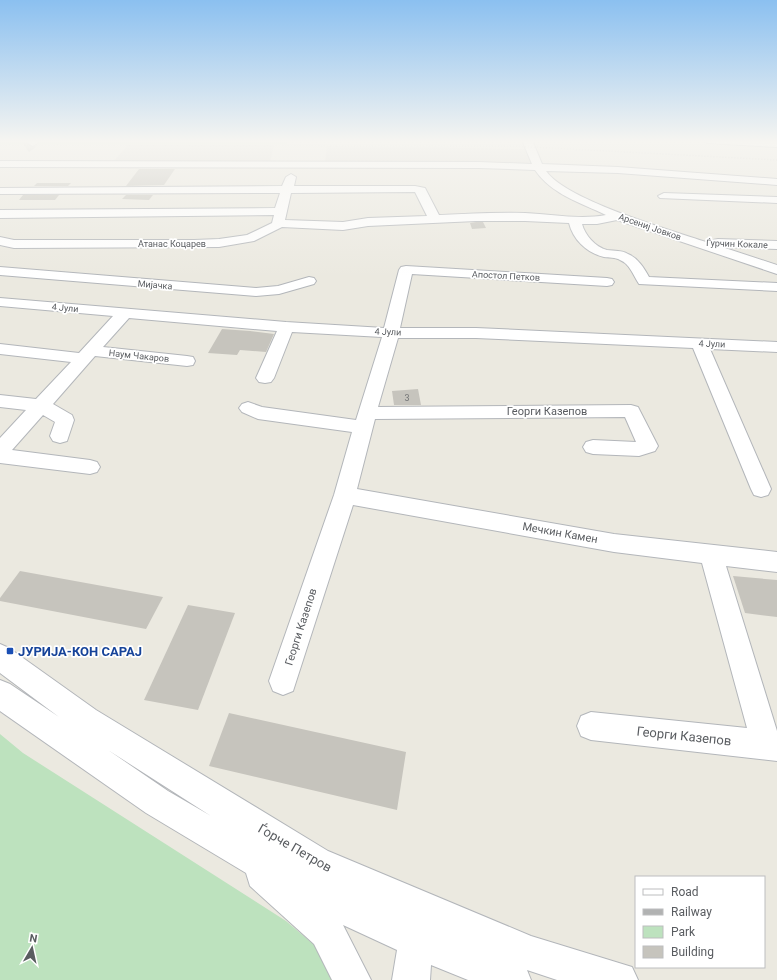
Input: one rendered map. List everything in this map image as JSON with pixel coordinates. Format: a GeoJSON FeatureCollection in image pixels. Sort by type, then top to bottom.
{"type":"FeatureCollection","features":[{"type":"Feature","properties":{"kind":"street"},"geometry":{"type":"LineString","coordinates":[[279,217],[288,186]]}},
{"type":"Feature","properties":{"kind":"street","name":"Арсениј Јовков"},"geometry":{"type":"LineString","coordinates":[[557,186],[566,192],[618,216],[696,244],[777,270]]}},
{"type":"Feature","properties":{"kind":"street"},"geometry":{"type":"LineString","coordinates":[[358,189],[368,222]]}},
{"type":"Feature","properties":{"kind":"street"},"geometry":{"type":"LineString","coordinates":[[0,191],[421,190],[434,218]]}},
{"type":"Feature","properties":{"kind":"street"},"geometry":{"type":"LineString","coordinates":[[664,196],[777,200]]}},
{"type":"Feature","properties":{"kind":"street"},"geometry":{"type":"LineString","coordinates":[[0,214],[279,217],[344,226],[368,222],[434,218],[502,217],[597,220],[618,216]]}},
{"type":"Feature","properties":{"kind":"street","name":"Атанас Коцарев"},"geometry":{"type":"LineString","coordinates":[[0,241],[14,244],[219,243],[250,238],[276,226],[279,217]]}},
{"type":"Feature","properties":{"kind":"street"},"geometry":{"type":"LineString","coordinates":[[502,217],[514,230]]}},
{"type":"Feature","properties":{"kind":"street"},"geometry":{"type":"LineString","coordinates":[[575,220],[578,232],[591,247],[602,253],[617,254],[624,257],[636,266],[644,281],[777,287]]}},
{"type":"Feature","properties":{"kind":"street","name":"Ѓурчин Кокале"},"geometry":{"type":"LineString","coordinates":[[696,244],[777,245]]}},
{"type":"Feature","properties":{"kind":"street","name":"Апостол Петков"},"geometry":{"type":"LineString","coordinates":[[406,270],[607,282]]}},
{"type":"Feature","properties":{"kind":"street","name":"Георги Казепов"},"geometry":{"type":"LineString","coordinates":[[283,681],[345,495],[365,420],[391,333],[406,270]]}},
{"type":"Feature","properties":{"kind":"street","name":"Мијачка"},"geometry":{"type":"LineString","coordinates":[[0,271],[256,292],[279,290],[309,281]]}},
{"type":"Feature","properties":{"kind":"street","name":"4 Јули"},"geometry":{"type":"LineString","coordinates":[[0,302],[286,327],[391,333],[476,334],[777,347]]}},
{"type":"Feature","properties":{"kind":"street","name":"Наум Чакаров"},"geometry":{"type":"LineString","coordinates":[[0,452],[125,313]]}},
{"type":"Feature","properties":{"kind":"street"},"geometry":{"type":"LineString","coordinates":[[265,378],[286,327]]}},
{"type":"Feature","properties":{"kind":"street"},"geometry":{"type":"LineString","coordinates":[[699,343],[761,488]]}},
{"type":"Feature","properties":{"kind":"street","name":"Наум Чакаров"},"geometry":{"type":"LineString","coordinates":[[0,349],[187,361]]}},
{"type":"Feature","properties":{"kind":"street"},"geometry":{"type":"LineString","coordinates":[[0,401],[42,406],[65,420],[60,436]]}},
{"type":"Feature","properties":{"kind":"street"},"geometry":{"type":"LineString","coordinates":[[248,408],[258,413],[365,420]]}},
{"type":"Feature","properties":{"kind":"street","name":"Георги Казепов"},"geometry":{"type":"LineString","coordinates":[[365,420],[632,411],[648,446],[639,449],[593,447]]}},
{"type":"Feature","properties":{"kind":"street"},"geometry":{"type":"LineString","coordinates":[[0,456],[90,467]]}},
{"type":"Feature","properties":{"kind":"street","name":"Мечкин Камен"},"geometry":{"type":"LineString","coordinates":[[345,495],[614,543],[777,562]]}},
{"type":"Feature","properties":{"kind":"street"},"geometry":{"type":"LineString","coordinates":[[711,554],[771,746]]}},
{"type":"Feature","properties":{"kind":"street","name":"Ѓорче Петров"},"geometry":{"type":"LineString","coordinates":[[0,657],[86,720],[316,863],[512,980]]}},
{"type":"Feature","properties":{"kind":"street","name":"Ѓорче Петров"},"geometry":{"type":"LineString","coordinates":[[0,694],[157,802],[307,890],[418,924],[531,954],[619,980]]}},
{"type":"Feature","properties":{"kind":"street","name":"Георги Казепов"},"geometry":{"type":"LineString","coordinates":[[592,726],[771,746]]}},
{"type":"Feature","properties":{"kind":"street"},"geometry":{"type":"LineString","coordinates":[[218,838],[327,931],[352,980]]}},
{"type":"Feature","properties":{"kind":"street"},"geometry":{"type":"LineString","coordinates":[[411,980],[418,924]]}},
{"type":"Feature","properties":{"kind":"green space"},"geometry":{"type":"Polygon","coordinates":[[[0,734],[23,753],[286,921],[319,949],[336,980],[0,980],[0,734]]]}},
{"type":"Feature","properties":{"kind":"building"},"geometry":{"type":"Polygon","coordinates":[[[23,195],[59,195],[55,200],[19,200],[23,195]]]}},
{"type":"Feature","properties":{"kind":"building"},"geometry":{"type":"Polygon","coordinates":[[[126,195],[153,195],[149,200],[122,199],[126,195]]]}},
{"type":"Feature","properties":{"kind":"building"},"geometry":{"type":"Polygon","coordinates":[[[483,222],[486,228],[472,229],[470,223],[483,222]]]}},
{"type":"Feature","properties":{"kind":"building"},"geometry":{"type":"Polygon","coordinates":[[[222,329],[274,334],[266,352],[240,350],[237,355],[208,353],[222,329]]]}},
{"type":"Feature","properties":{"kind":"building"},"geometry":{"type":"Polygon","coordinates":[[[418,389],[421,405],[394,405],[392,391],[418,389]]]}},
{"type":"Feature","properties":{"kind":"building"},"geometry":{"type":"Polygon","coordinates":[[[20,571],[163,597],[146,629],[0,601],[0,598],[20,571]]]}},
{"type":"Feature","properties":{"kind":"building"},"geometry":{"type":"Polygon","coordinates":[[[733,576],[777,580],[777,617],[745,613],[733,576]]]}},
{"type":"Feature","properties":{"kind":"building"},"geometry":{"type":"Polygon","coordinates":[[[188,605],[235,613],[198,710],[144,700],[188,605]]]}},
{"type":"Feature","properties":{"kind":"building"},"geometry":{"type":"Polygon","coordinates":[[[229,713],[406,752],[397,810],[209,766],[229,713]]]}},
{"type":"Feature","properties":{"kind":"place","name":"ЈУРИЈА-КОН САРАЈ"},"geometry":{"type":"Point","coordinates":[10,651]}}]}
